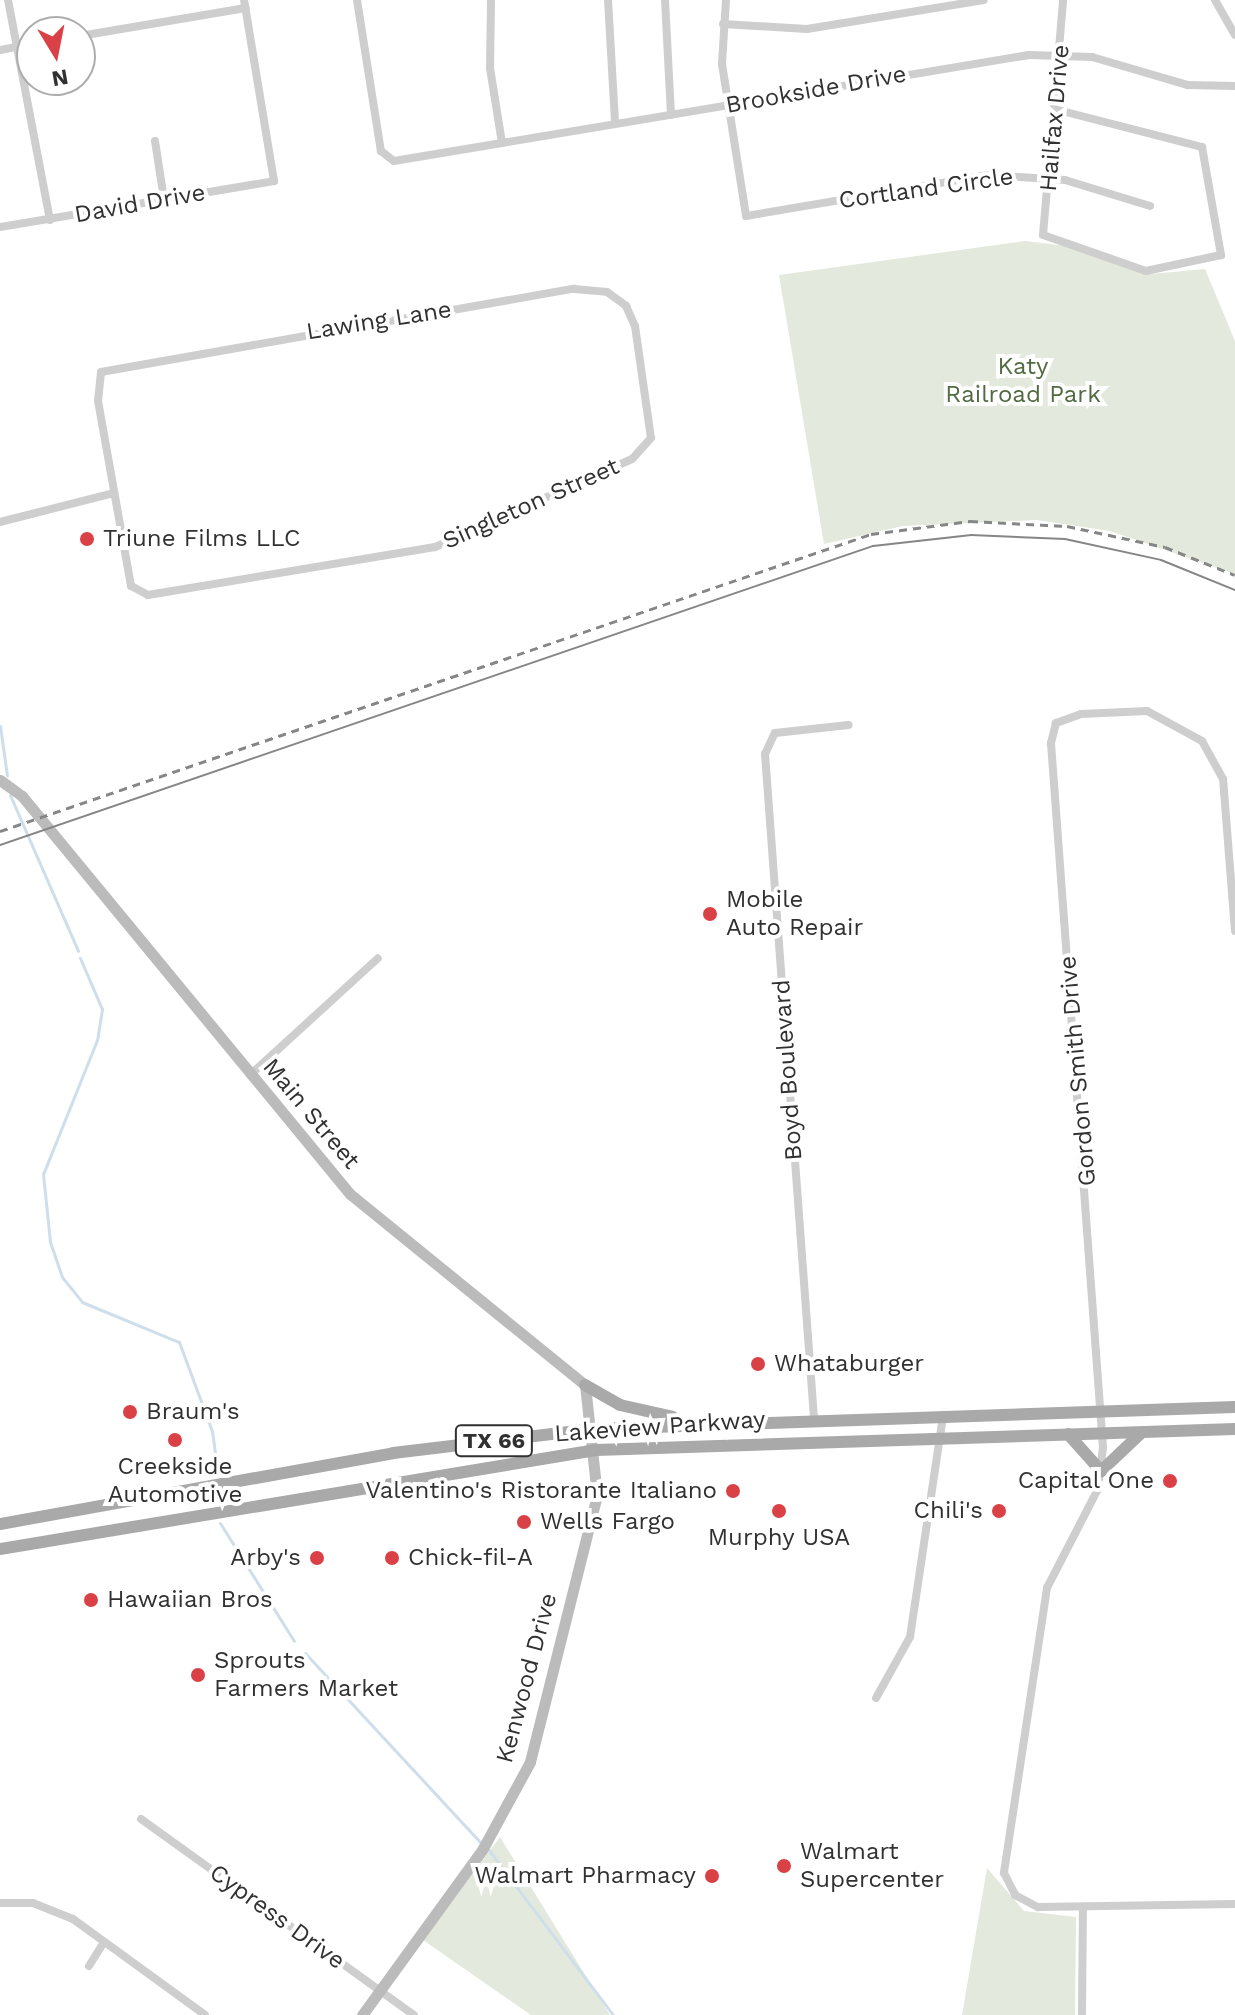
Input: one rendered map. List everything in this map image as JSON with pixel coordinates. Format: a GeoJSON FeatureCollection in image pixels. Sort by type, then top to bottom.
{"type":"FeatureCollection","features":[{"type":"Feature","properties":{"kind":"main road"},"geometry":{"type":"LineString","coordinates":[[585,1385],[619,1405],[688,1421]]}},
{"type":"Feature","properties":{"kind":"main road","name":"Lakeview Parkway"},"geometry":{"type":"LineString","coordinates":[[0,1524],[322,1467],[594,1429],[688,1421],[1235,1407]]}},
{"type":"Feature","properties":{"kind":"main road"},"geometry":{"type":"LineString","coordinates":[[814,1418],[824,1439]]}},
{"type":"Feature","properties":{"kind":"main road"},"geometry":{"type":"LineString","coordinates":[[808,1439],[814,1418]]}},
{"type":"Feature","properties":{"kind":"main road","name":"Lakeview Parkway"},"geometry":{"type":"LineString","coordinates":[[0,1549],[596,1450],[808,1439],[1235,1429]]}},
{"type":"Feature","properties":{"kind":"main road"},"geometry":{"type":"LineString","coordinates":[[1068,1434],[1101,1471],[1142,1433]]}},
{"type":"Feature","properties":{"kind":"main road"},"geometry":{"type":"LineString","coordinates":[[322,1467],[327,1493]]}},
{"type":"Feature","properties":{"kind":"main road"},"geometry":{"type":"LineString","coordinates":[[106,1505],[110,1530]]}},
{"type":"Feature","properties":{"kind":"street"},"geometry":{"type":"LineString","coordinates":[[8,0],[16,28]]}},
{"type":"Feature","properties":{"kind":"street","name":"Brookside Drive"},"geometry":{"type":"LineString","coordinates":[[357,0],[381,151],[394,161],[1001,58],[1063,54],[1196,87],[1235,86]]}},
{"type":"Feature","properties":{"kind":"street"},"geometry":{"type":"LineString","coordinates":[[491,0],[490,68],[502,143]]}},
{"type":"Feature","properties":{"kind":"street"},"geometry":{"type":"LineString","coordinates":[[608,0],[615,123]]}},
{"type":"Feature","properties":{"kind":"street"},"geometry":{"type":"LineString","coordinates":[[665,0],[671,115]]}},
{"type":"Feature","properties":{"kind":"street"},"geometry":{"type":"LineString","coordinates":[[726,0],[723,24],[729,106]]}},
{"type":"Feature","properties":{"kind":"street"},"geometry":{"type":"LineString","coordinates":[[723,24],[807,29],[984,0]]}},
{"type":"Feature","properties":{"kind":"street","name":"Hailfax Drive"},"geometry":{"type":"LineString","coordinates":[[1058,110],[1202,147],[1223,250],[1207,262],[1146,271],[1043,235],[1063,54],[1063,0]]}},
{"type":"Feature","properties":{"kind":"street"},"geometry":{"type":"LineString","coordinates":[[1215,0],[1232,19],[1235,35]]}},
{"type":"Feature","properties":{"kind":"street"},"geometry":{"type":"LineString","coordinates":[[96,33],[245,4]]}},
{"type":"Feature","properties":{"kind":"street","name":"David Drive"},"geometry":{"type":"LineString","coordinates":[[0,227],[276,177],[245,4]]}},
{"type":"Feature","properties":{"kind":"street"},"geometry":{"type":"LineString","coordinates":[[29,96],[50,220]]}},
{"type":"Feature","properties":{"kind":"street","name":"Cortland Circle"},"geometry":{"type":"LineString","coordinates":[[729,106],[746,216],[988,175],[1051,178],[1150,206]]}},
{"type":"Feature","properties":{"kind":"street"},"geometry":{"type":"LineString","coordinates":[[155,141],[164,199]]}},
{"type":"Feature","properties":{"kind":"street","name":"Lawing Lane"},"geometry":{"type":"LineString","coordinates":[[114,493],[97,387],[106,369],[574,289],[607,292],[626,306],[635,326]]}},
{"type":"Feature","properties":{"kind":"street","name":"Singleton Street"},"geometry":{"type":"LineString","coordinates":[[114,493],[129,579],[148,595],[435,547],[615,469],[651,438],[635,326]]}},
{"type":"Feature","properties":{"kind":"street"},"geometry":{"type":"LineString","coordinates":[[0,522],[114,493]]}},
{"type":"Feature","properties":{"kind":"street","name":"Gordon Smith Drive"},"geometry":{"type":"LineString","coordinates":[[1235,931],[1223,779],[1202,741],[1172,720],[1133,710],[1067,716],[1052,730],[1104,1434],[1101,1471],[1085,1520],[1047,1588],[1006,1829],[1003,1865],[1015,1895],[1038,1907],[1235,1904]]}},
{"type":"Feature","properties":{"kind":"street","name":"Boyd Boulevard"},"geometry":{"type":"LineString","coordinates":[[814,1418],[765,754],[769,737],[782,731],[849,725]]}},
{"type":"Feature","properties":{"kind":"street","name":"Main Street"},"geometry":{"type":"LineString","coordinates":[[0,780],[22,796],[250,1075],[384,1227],[585,1385]]}},
{"type":"Feature","properties":{"kind":"street"},"geometry":{"type":"LineString","coordinates":[[250,1075],[378,958]]}},
{"type":"Feature","properties":{"kind":"street"},"geometry":{"type":"LineString","coordinates":[[585,1385],[596,1450]]}},
{"type":"Feature","properties":{"kind":"street"},"geometry":{"type":"LineString","coordinates":[[876,1698],[907,1649],[944,1435],[943,1413]]}},
{"type":"Feature","properties":{"kind":"street","name":"Kenwood Drive"},"geometry":{"type":"LineString","coordinates":[[362,2015],[494,1832],[530,1762],[597,1495],[596,1450]]}},
{"type":"Feature","properties":{"kind":"street","name":"Cypress Drive"},"geometry":{"type":"LineString","coordinates":[[141,1819],[414,2015]]}},
{"type":"Feature","properties":{"kind":"street"},"geometry":{"type":"LineString","coordinates":[[0,1903],[43,1906],[104,1942],[205,2015]]}},
{"type":"Feature","properties":{"kind":"street"},"geometry":{"type":"LineString","coordinates":[[1082,2015],[1083,1907]]}},
{"type":"Feature","properties":{"kind":"street"},"geometry":{"type":"LineString","coordinates":[[89,1966],[104,1942]]}},
{"type":"Feature","properties":{"kind":"green space","name":"Katy Railroad Park"},"geometry":{"type":"Polygon","coordinates":[[[1025,241],[1083,248],[1151,274],[1205,269],[1235,341],[1235,574],[1110,531],[1037,520],[903,526],[824,544],[779,275],[1025,241]]]}},
{"type":"Feature","properties":{"kind":"green space"},"geometry":{"type":"Polygon","coordinates":[[[500,1837],[610,2015],[531,2015],[423,1940],[500,1837]]]}},
{"type":"Feature","properties":{"kind":"green space"},"geometry":{"type":"Polygon","coordinates":[[[987,1868],[1024,1911],[1076,1917],[1075,2015],[962,2015],[987,1868]]]}},
{"type":"Feature","properties":{"kind":"waterway"},"geometry":{"type":"LineString","coordinates":[[0,726],[7,776]]}},
{"type":"Feature","properties":{"kind":"waterway"},"geometry":{"type":"LineString","coordinates":[[10,795],[78,951]]}},
{"type":"Feature","properties":{"kind":"waterway"},"geometry":{"type":"LineString","coordinates":[[80,958],[102,1009],[97,1040],[43,1174],[50,1242],[62,1277],[82,1302],[179,1342],[212,1431],[218,1474]]}},
{"type":"Feature","properties":{"kind":"waterway"},"geometry":{"type":"LineString","coordinates":[[220,1523],[294,1641]]}},
{"type":"Feature","properties":{"kind":"waterway"},"geometry":{"type":"LineString","coordinates":[[305,1653],[482,1844]]}},
{"type":"Feature","properties":{"kind":"waterway"},"geometry":{"type":"LineString","coordinates":[[488,1849],[613,2015]]}},
{"type":"Feature","properties":{"kind":"tram line"},"geometry":{"type":"LineString","coordinates":[[0,845],[873,546],[971,535],[1065,539],[1161,560],[1235,590]]}},
{"type":"Feature","properties":{"kind":"railway"},"geometry":{"type":"LineString","coordinates":[[0,831],[871,534],[970,521],[1067,526],[1165,547],[1235,575]]}},
{"type":"Feature","properties":{"kind":"place","name":"Triune Films LLC"},"geometry":{"type":"Point","coordinates":[87,539]}},
{"type":"Feature","properties":{"kind":"place","name":"Mobile Auto Repair"},"geometry":{"type":"Point","coordinates":[710,914]}},
{"type":"Feature","properties":{"kind":"place","name":"Whataburger"},"geometry":{"type":"Point","coordinates":[758,1364]}},
{"type":"Feature","properties":{"kind":"place","name":"Braum's"},"geometry":{"type":"Point","coordinates":[130,1412]}},
{"type":"Feature","properties":{"kind":"place","name":"Creekside Automotive"},"geometry":{"type":"Point","coordinates":[175,1440]}},
{"type":"Feature","properties":{"kind":"place","name":"Capital One"},"geometry":{"type":"Point","coordinates":[1170,1481]}},
{"type":"Feature","properties":{"kind":"place","name":"Valentino's Ristorante Italiano"},"geometry":{"type":"Point","coordinates":[733,1491]}},
{"type":"Feature","properties":{"kind":"place","name":"Murphy USA"},"geometry":{"type":"Point","coordinates":[779,1511]}},
{"type":"Feature","properties":{"kind":"place","name":"Chili's"},"geometry":{"type":"Point","coordinates":[999,1511]}},
{"type":"Feature","properties":{"kind":"place","name":"Wells Fargo"},"geometry":{"type":"Point","coordinates":[524,1522]}},
{"type":"Feature","properties":{"kind":"place","name":"Arby's"},"geometry":{"type":"Point","coordinates":[317,1558]}},
{"type":"Feature","properties":{"kind":"place","name":"Chick-fil-A"},"geometry":{"type":"Point","coordinates":[392,1558]}},
{"type":"Feature","properties":{"kind":"place","name":"Hawaiian Bros"},"geometry":{"type":"Point","coordinates":[91,1600]}},
{"type":"Feature","properties":{"kind":"place","name":"Sprouts Farmers Market"},"geometry":{"type":"Point","coordinates":[198,1675]}},
{"type":"Feature","properties":{"kind":"place","name":"Walmart Supercenter"},"geometry":{"type":"Point","coordinates":[784,1866]}},
{"type":"Feature","properties":{"kind":"place","name":"Walmart Pharmacy"},"geometry":{"type":"Point","coordinates":[712,1876]}}]}
